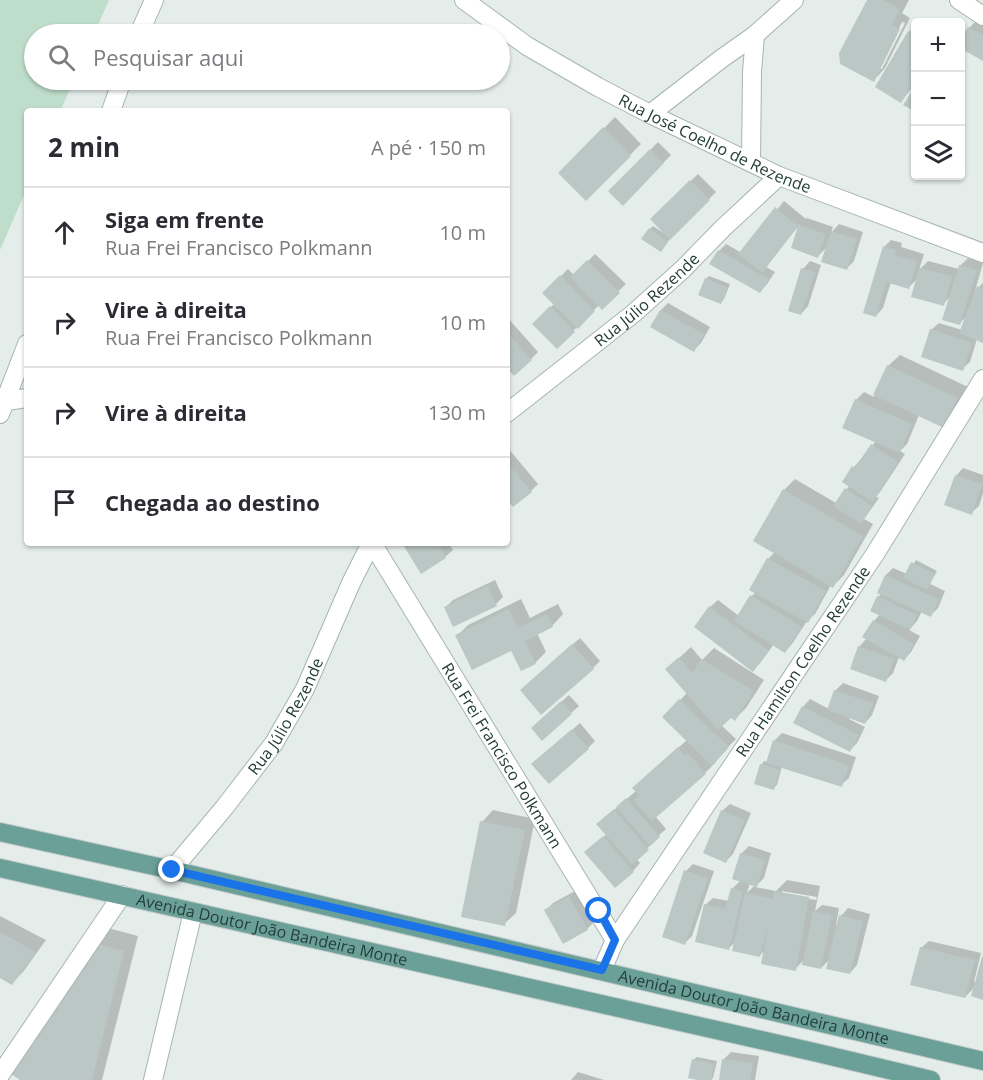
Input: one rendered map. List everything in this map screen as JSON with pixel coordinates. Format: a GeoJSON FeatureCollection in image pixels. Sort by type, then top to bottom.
{"type":"FeatureCollection","features":[{"type":"Feature","properties":{"kind":"main road","name":"Avenida Doutor João Bandeira Monte"},"geometry":{"type":"LineString","coordinates":[[0,832],[602,970],[983,1061]]}},
{"type":"Feature","properties":{"kind":"main road","name":"Avenida Doutor João Bandeira Monte"},"geometry":{"type":"LineString","coordinates":[[0,868],[931,1080]]}},
{"type":"Feature","properties":{"kind":"main road"},"geometry":{"type":"LineString","coordinates":[[818,1053],[824,1023]]}},
{"type":"Feature","properties":{"kind":"street"},"geometry":{"type":"LineString","coordinates":[[143,24],[154,0]]}},
{"type":"Feature","properties":{"kind":"street","name":"Rua José Coelho de Rezende"},"geometry":{"type":"LineString","coordinates":[[464,0],[497,24]]}},
{"type":"Feature","properties":{"kind":"street"},"geometry":{"type":"LineString","coordinates":[[650,114],[755,35],[794,0]]}},
{"type":"Feature","properties":{"kind":"street"},"geometry":{"type":"LineString","coordinates":[[959,0],[983,16]]}},
{"type":"Feature","properties":{"kind":"street","name":"Rua José Coelho de Rezende"},"geometry":{"type":"LineString","coordinates":[[510,34],[598,87],[779,176],[983,254]]}},
{"type":"Feature","properties":{"kind":"street"},"geometry":{"type":"LineString","coordinates":[[751,162],[752,72],[755,35]]}},
{"type":"Feature","properties":{"kind":"street"},"geometry":{"type":"LineString","coordinates":[[112,108],[118,90]]}},
{"type":"Feature","properties":{"kind":"street","name":"Rua Júlio Rezende"},"geometry":{"type":"LineString","coordinates":[[510,412],[634,313],[779,176]]}},
{"type":"Feature","properties":{"kind":"street"},"geometry":{"type":"LineString","coordinates":[[3,407],[24,352]]}},
{"type":"Feature","properties":{"kind":"street","name":"Rua Hamilton Coelho Rezende"},"geometry":{"type":"LineString","coordinates":[[615,940],[875,554],[983,379]]}},
{"type":"Feature","properties":{"kind":"street"},"geometry":{"type":"LineString","coordinates":[[3,407],[24,399]]}},
{"type":"Feature","properties":{"kind":"street","name":"Rua Júlio Rezende"},"geometry":{"type":"LineString","coordinates":[[172,870],[274,743],[305,689],[370,546]]}},
{"type":"Feature","properties":{"kind":"street","name":"Rua Frei Francisco Polkmann"},"geometry":{"type":"LineString","coordinates":[[373,546],[615,940]]}},
{"type":"Feature","properties":{"kind":"street"},"geometry":{"type":"LineString","coordinates":[[0,1076],[122,895]]}},
{"type":"Feature","properties":{"kind":"street"},"geometry":{"type":"LineString","coordinates":[[153,1080],[193,912]]}},
{"type":"Feature","properties":{"kind":"street"},"geometry":{"type":"LineString","coordinates":[[602,970],[615,940]]}},
{"type":"Feature","properties":{"kind":"green space"},"geometry":{"type":"Polygon","coordinates":[[[0,0],[109,0],[98,24],[24,24],[24,90],[69,90],[61,108],[24,108],[24,195],[0,250],[0,0]]]}},
{"type":"Feature","properties":{"kind":"building"},"geometry":{"type":"Polygon","coordinates":[[[867,0],[883,0],[900,9],[892,25],[900,29],[874,82],[840,64],[839,53],[867,0]]]}},
{"type":"Feature","properties":{"kind":"building"},"geometry":{"type":"Polygon","coordinates":[[[968,27],[983,35],[983,61],[965,51],[965,32],[968,27]]]}},
{"type":"Feature","properties":{"kind":"building"},"geometry":{"type":"Polygon","coordinates":[[[908,31],[911,33],[911,87],[901,103],[875,87],[908,31]]]}},
{"type":"Feature","properties":{"kind":"building"},"geometry":{"type":"Polygon","coordinates":[[[911,93],[911,109],[903,105],[911,93]]]}},
{"type":"Feature","properties":{"kind":"building"},"geometry":{"type":"Polygon","coordinates":[[[603,127],[631,156],[586,201],[558,173],[603,127]]]}},
{"type":"Feature","properties":{"kind":"building"},"geometry":{"type":"Polygon","coordinates":[[[650,149],[664,163],[623,206],[608,191],[650,149]]]}},
{"type":"Feature","properties":{"kind":"building"},"geometry":{"type":"Polygon","coordinates":[[[690,180],[710,200],[670,240],[650,219],[690,180]]]}},
{"type":"Feature","properties":{"kind":"building"},"geometry":{"type":"Polygon","coordinates":[[[775,207],[798,226],[762,273],[738,254],[775,207]]]}},
{"type":"Feature","properties":{"kind":"building"},"geometry":{"type":"Polygon","coordinates":[[[798,226],[826,234],[818,258],[791,248],[798,226]]]}},
{"type":"Feature","properties":{"kind":"building"},"geometry":{"type":"Polygon","coordinates":[[[649,228],[668,242],[661,252],[641,239],[649,228]]]}},
{"type":"Feature","properties":{"kind":"building"},"geometry":{"type":"Polygon","coordinates":[[[831,231],[857,239],[847,270],[821,262],[831,231]]]}},
{"type":"Feature","properties":{"kind":"building"},"geometry":{"type":"Polygon","coordinates":[[[883,246],[896,250],[895,255],[917,261],[909,289],[886,282],[876,317],[863,313],[883,246]]]}},
{"type":"Feature","properties":{"kind":"building"},"geometry":{"type":"Polygon","coordinates":[[[718,250],[769,279],[760,293],[709,264],[718,250]]]}},
{"type":"Feature","properties":{"kind":"building"},"geometry":{"type":"Polygon","coordinates":[[[587,260],[620,293],[602,310],[570,277],[587,260]]]}},
{"type":"Feature","properties":{"kind":"building"},"geometry":{"type":"Polygon","coordinates":[[[959,265],[977,270],[960,325],[942,320],[959,265]]]}},
{"type":"Feature","properties":{"kind":"building"},"geometry":{"type":"Polygon","coordinates":[[[801,268],[815,272],[801,315],[788,311],[801,268]]]}},
{"type":"Feature","properties":{"kind":"building"},"geometry":{"type":"Polygon","coordinates":[[[919,268],[952,276],[944,306],[911,297],[919,268]]]}},
{"type":"Feature","properties":{"kind":"building"},"geometry":{"type":"Polygon","coordinates":[[[560,275],[595,311],[578,329],[542,293],[560,275]]]}},
{"type":"Feature","properties":{"kind":"building"},"geometry":{"type":"Polygon","coordinates":[[[705,278],[728,288],[721,304],[698,295],[705,278]]]}},
{"type":"Feature","properties":{"kind":"building"},"geometry":{"type":"Polygon","coordinates":[[[977,286],[983,289],[983,343],[959,333],[977,286]]]}},
{"type":"Feature","properties":{"kind":"building"},"geometry":{"type":"Polygon","coordinates":[[[550,306],[575,332],[557,349],[532,324],[550,306]]]}},
{"type":"Feature","properties":{"kind":"building"},"geometry":{"type":"Polygon","coordinates":[[[660,310],[704,334],[694,352],[650,327],[660,310]]]}},
{"type":"Feature","properties":{"kind":"building"},"geometry":{"type":"Polygon","coordinates":[[[930,329],[972,343],[963,371],[921,357],[930,329]]]}},
{"type":"Feature","properties":{"kind":"building"},"geometry":{"type":"Polygon","coordinates":[[[510,335],[532,360],[514,376],[510,371],[510,335]]]}},
{"type":"Feature","properties":{"kind":"building"},"geometry":{"type":"Polygon","coordinates":[[[887,365],[958,398],[944,428],[873,395],[887,365]]]}},
{"type":"Feature","properties":{"kind":"building"},"geometry":{"type":"Polygon","coordinates":[[[855,399],[912,424],[900,453],[842,428],[855,399]]]}},
{"type":"Feature","properties":{"kind":"building"},"geometry":{"type":"Polygon","coordinates":[[[871,444],[898,462],[873,502],[842,482],[852,466],[855,468],[871,444]]]}},
{"type":"Feature","properties":{"kind":"building"},"geometry":{"type":"Polygon","coordinates":[[[510,466],[532,492],[513,507],[510,504],[510,466]]]}},
{"type":"Feature","properties":{"kind":"building"},"geometry":{"type":"Polygon","coordinates":[[[955,475],[982,484],[972,515],[944,505],[955,475]]]}},
{"type":"Feature","properties":{"kind":"building"},"geometry":{"type":"Polygon","coordinates":[[[845,488],[872,506],[861,524],[833,506],[845,488]]]}},
{"type":"Feature","properties":{"kind":"building"},"geometry":{"type":"Polygon","coordinates":[[[783,489],[863,536],[833,588],[753,541],[783,489]]]}},
{"type":"Feature","properties":{"kind":"building"},"geometry":{"type":"Polygon","coordinates":[[[404,546],[439,546],[446,558],[421,574],[404,546]]]}},
{"type":"Feature","properties":{"kind":"building"},"geometry":{"type":"Polygon","coordinates":[[[767,558],[826,591],[808,623],[749,590],[767,558]]]}},
{"type":"Feature","properties":{"kind":"building"},"geometry":{"type":"Polygon","coordinates":[[[911,562],[935,574],[927,590],[903,578],[911,562]]]}},
{"type":"Feature","properties":{"kind":"building"},"geometry":{"type":"Polygon","coordinates":[[[885,575],[939,599],[931,617],[877,593],[885,575]]]}},
{"type":"Feature","properties":{"kind":"building"},"geometry":{"type":"Polygon","coordinates":[[[487,586],[497,606],[453,627],[444,607],[487,586]]]}},
{"type":"Feature","properties":{"kind":"building"},"geometry":{"type":"Polygon","coordinates":[[[750,595],[802,627],[785,653],[734,621],[750,595]]]}},
{"type":"Feature","properties":{"kind":"building"},"geometry":{"type":"Polygon","coordinates":[[[877,596],[917,615],[910,630],[870,611],[877,596]]]}},
{"type":"Feature","properties":{"kind":"building"},"geometry":{"type":"Polygon","coordinates":[[[709,606],[769,651],[753,672],[694,627],[709,606]]]}},
{"type":"Feature","properties":{"kind":"building"},"geometry":{"type":"Polygon","coordinates":[[[509,609],[518,628],[547,614],[553,627],[525,641],[536,664],[521,671],[511,651],[472,670],[455,635],[509,609]]]}},
{"type":"Feature","properties":{"kind":"building"},"geometry":{"type":"Polygon","coordinates":[[[873,620],[914,644],[904,661],[862,637],[873,620]]]}},
{"type":"Feature","properties":{"kind":"building"},"geometry":{"type":"Polygon","coordinates":[[[572,644],[594,669],[541,715],[520,690],[572,644]]]}},
{"type":"Feature","properties":{"kind":"building"},"geometry":{"type":"Polygon","coordinates":[[[858,646],[894,659],[886,682],[850,669],[858,646]]]}},
{"type":"Feature","properties":{"kind":"building"},"geometry":{"type":"Polygon","coordinates":[[[679,657],[692,673],[701,659],[754,691],[735,721],[731,718],[718,730],[665,669],[679,657]]]}},
{"type":"Feature","properties":{"kind":"building"},"geometry":{"type":"Polygon","coordinates":[[[834,690],[873,703],[865,724],[827,710],[834,690]]]}},
{"type":"Feature","properties":{"kind":"building"},"geometry":{"type":"Polygon","coordinates":[[[679,699],[729,747],[712,766],[662,717],[679,699]]]}},
{"type":"Feature","properties":{"kind":"building"},"geometry":{"type":"Polygon","coordinates":[[[561,701],[572,714],[542,741],[531,728],[561,701]]]}},
{"type":"Feature","properties":{"kind":"building"},"geometry":{"type":"Polygon","coordinates":[[[802,706],[859,735],[850,752],[793,723],[802,706]]]}},
{"type":"Feature","properties":{"kind":"building"},"geometry":{"type":"Polygon","coordinates":[[[572,729],[589,749],[549,784],[531,764],[572,729]]]}},
{"type":"Feature","properties":{"kind":"building"},"geometry":{"type":"Polygon","coordinates":[[[773,740],[849,765],[842,787],[766,763],[773,740]]]}},
{"type":"Feature","properties":{"kind":"building"},"geometry":{"type":"Polygon","coordinates":[[[678,747],[684,755],[688,753],[706,774],[652,821],[633,800],[639,795],[632,788],[678,747]]]}},
{"type":"Feature","properties":{"kind":"building"},"geometry":{"type":"Polygon","coordinates":[[[760,764],[780,770],[774,790],[754,784],[760,764]]]}},
{"type":"Feature","properties":{"kind":"building"},"geometry":{"type":"Polygon","coordinates":[[[626,798],[660,837],[650,846],[616,807],[626,798]]]}},
{"type":"Feature","properties":{"kind":"building"},"geometry":{"type":"Polygon","coordinates":[[[614,809],[649,850],[632,865],[596,824],[614,809]]]}},
{"type":"Feature","properties":{"kind":"building"},"geometry":{"type":"Polygon","coordinates":[[[721,810],[745,820],[726,863],[703,853],[721,810]]]}},
{"type":"Feature","properties":{"kind":"building"},"geometry":{"type":"Polygon","coordinates":[[[480,821],[525,830],[505,926],[461,917],[480,821]]]}},
{"type":"Feature","properties":{"kind":"building"},"geometry":{"type":"Polygon","coordinates":[[[603,836],[634,872],[615,888],[584,852],[603,836]]]}},
{"type":"Feature","properties":{"kind":"building"},"geometry":{"type":"Polygon","coordinates":[[[740,853],[765,860],[757,887],[732,879],[740,853]]]}},
{"type":"Feature","properties":{"kind":"building"},"geometry":{"type":"Polygon","coordinates":[[[684,870],[708,878],[685,945],[662,937],[684,870]]]}},
{"type":"Feature","properties":{"kind":"building"},"geometry":{"type":"Polygon","coordinates":[[[731,888],[743,891],[729,950],[695,942],[704,904],[725,909],[731,888]]]}},
{"type":"Feature","properties":{"kind":"building"},"geometry":{"type":"Polygon","coordinates":[[[774,891],[809,897],[796,971],[761,964],[769,921],[760,957],[732,951],[745,893],[773,899],[774,891]]]}},
{"type":"Feature","properties":{"kind":"building"},"geometry":{"type":"Polygon","coordinates":[[[569,896],[588,930],[563,944],[544,910],[569,896]]]}},
{"type":"Feature","properties":{"kind":"building"},"geometry":{"type":"Polygon","coordinates":[[[813,911],[832,915],[821,969],[802,965],[813,911]]]}},
{"type":"Feature","properties":{"kind":"building"},"geometry":{"type":"Polygon","coordinates":[[[839,915],[863,921],[850,974],[826,969],[839,915]]]}},
{"type":"Feature","properties":{"kind":"building"},"geometry":{"type":"Polygon","coordinates":[[[0,932],[36,952],[12,985],[0,978],[0,932]]]}},
{"type":"Feature","properties":{"kind":"building"},"geometry":{"type":"Polygon","coordinates":[[[92,942],[124,951],[92,1080],[20,1080],[11,1074],[92,942]]]}},
{"type":"Feature","properties":{"kind":"building"},"geometry":{"type":"Polygon","coordinates":[[[920,947],[975,960],[965,998],[910,985],[920,947]]]}},
{"type":"Feature","properties":{"kind":"building"},"geometry":{"type":"Polygon","coordinates":[[[983,957],[983,1000],[971,996],[983,957]]]}},
{"type":"Feature","properties":{"kind":"building"},"geometry":{"type":"Polygon","coordinates":[[[692,1059],[714,1064],[711,1080],[688,1078],[692,1059]]]}},
{"type":"Feature","properties":{"kind":"building"},"geometry":{"type":"Polygon","coordinates":[[[722,1059],[753,1063],[750,1080],[719,1080],[722,1059]]]}},
{"type":"Feature","properties":{"kind":"route"},"geometry":{"type":"LineString","coordinates":[[172,870],[602,970],[615,940],[599,911]]}}]}
